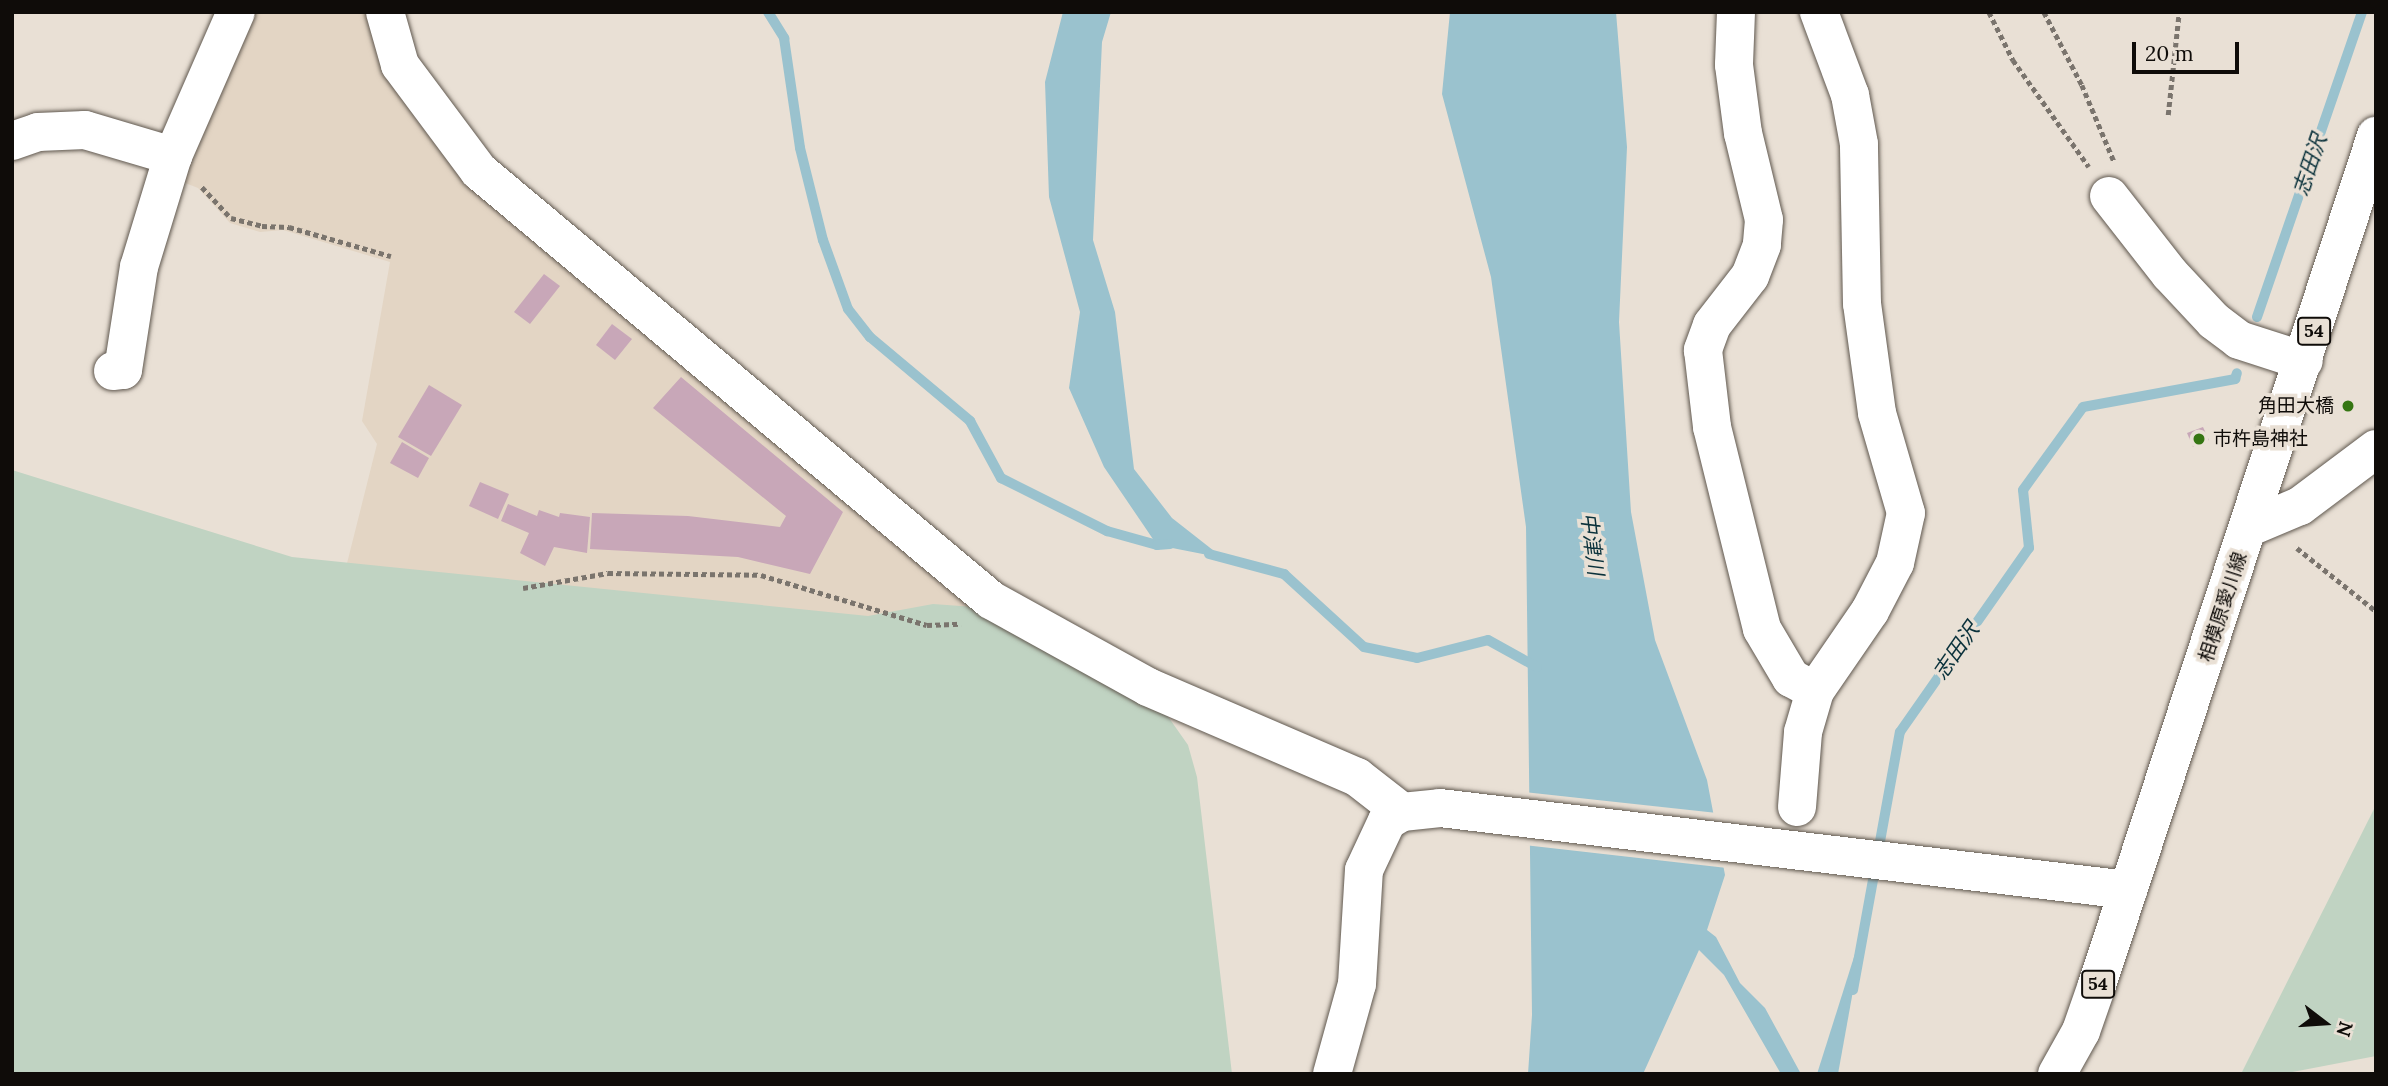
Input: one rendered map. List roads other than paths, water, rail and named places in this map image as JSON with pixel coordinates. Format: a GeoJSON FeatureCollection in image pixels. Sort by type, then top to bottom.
{"type":"FeatureCollection","features":[{"type":"Feature","properties":{"kind":"street"},"geometry":{"type":"LineString","coordinates":[[113,371],[123,370],[139,267],[184,168],[236,12]]}},
{"type":"Feature","properties":{"kind":"street"},"geometry":{"type":"LineString","coordinates":[[385,12],[400,65],[479,171],[991,600],[1148,687],[1357,777],[1402,812]]}},
{"type":"Feature","properties":{"kind":"street"},"geometry":{"type":"LineString","coordinates":[[1736,12],[1734,65],[1743,134],[1764,220],[1762,246],[1749,276],[1712,325],[1703,350],[1706,376],[1713,427],[1762,629],[1791,678],[1815,691]]}},
{"type":"Feature","properties":{"kind":"street"},"geometry":{"type":"LineString","coordinates":[[1797,807],[1803,732],[1815,691],[1870,611],[1895,562],[1906,513],[1877,413],[1862,303],[1859,144],[1850,94],[1819,12]]}},
{"type":"Feature","properties":{"kind":"street"},"geometry":{"type":"LineString","coordinates":[[12,141],[38,132],[85,130],[184,168]]}},
{"type":"Feature","properties":{"kind":"street","name":"相模原愛川線"},"geometry":{"type":"LineString","coordinates":[[2057,1074],[2081,1031],[2257,524],[2304,361],[2376,136]]}},
{"type":"Feature","properties":{"kind":"street"},"geometry":{"type":"LineString","coordinates":[[2112,201],[2214,321],[2239,340],[2304,361]]}},
{"type":"Feature","properties":{"kind":"street"},"geometry":{"type":"LineString","coordinates":[[2257,524],[2300,506],[2376,449]]}},
{"type":"Feature","properties":{"kind":"street"},"geometry":{"type":"LineString","coordinates":[[1332,1074],[1357,984],[1364,870],[1387,821],[1402,812],[1440,808],[2080,882],[2128,890]]}},
{"type":"Feature","properties":{"kind":"water"},"geometry":{"type":"Polygon","coordinates":[[[1063,12],[1111,12],[1102,42],[1093,240],[1115,312],[1134,469],[1172,518],[1223,558],[1157,545],[1104,467],[1069,388],[1080,312],[1049,197],[1045,82],[1063,12]]]}},
{"type":"Feature","properties":{"kind":"water","name":"中津川"},"geometry":{"type":"Polygon","coordinates":[[[1450,12],[1616,12],[1627,147],[1619,322],[1631,512],[1655,640],[1707,780],[1725,875],[1707,930],[1716,937],[1740,983],[1765,1008],[1801,1074],[1781,1074],[1724,975],[1699,950],[1643,1074],[1528,1074],[1532,1015],[1526,527],[1491,277],[1442,94],[1450,12]]]}},
{"type":"Feature","properties":{"kind":"water"},"geometry":{"type":"Polygon","coordinates":[[[1866,919],[1838,1074],[1817,1074],[1866,919]]]}},
{"type":"Feature","properties":{"kind":"waterway"},"geometry":{"type":"LineString","coordinates":[[768,12],[784,38],[800,148],[823,240],[848,309],[870,337],[970,421],[1001,478],[1107,531],[1157,545],[1170,544]]}},
{"type":"Feature","properties":{"kind":"waterway","name":"志田沢"},"geometry":{"type":"LineString","coordinates":[[2257,317],[2362,12]]}},
{"type":"Feature","properties":{"kind":"waterway","name":"志田沢"},"geometry":{"type":"LineString","coordinates":[[1853,990],[1900,732],[2029,548],[2023,490],[2083,407],[2235,379],[2237,373]]}},
{"type":"Feature","properties":{"kind":"waterway"},"geometry":{"type":"LineString","coordinates":[[1209,554],[1284,574],[1364,647],[1417,658],[1488,640],[1537,667]]}},
{"type":"Feature","properties":{"kind":"place","name":"角田大橋"},"geometry":{"type":"Point","coordinates":[2348,406]}},
{"type":"Feature","properties":{"kind":"place","name":"市杵島神社"},"geometry":{"type":"Point","coordinates":[2199,439]}}]}
